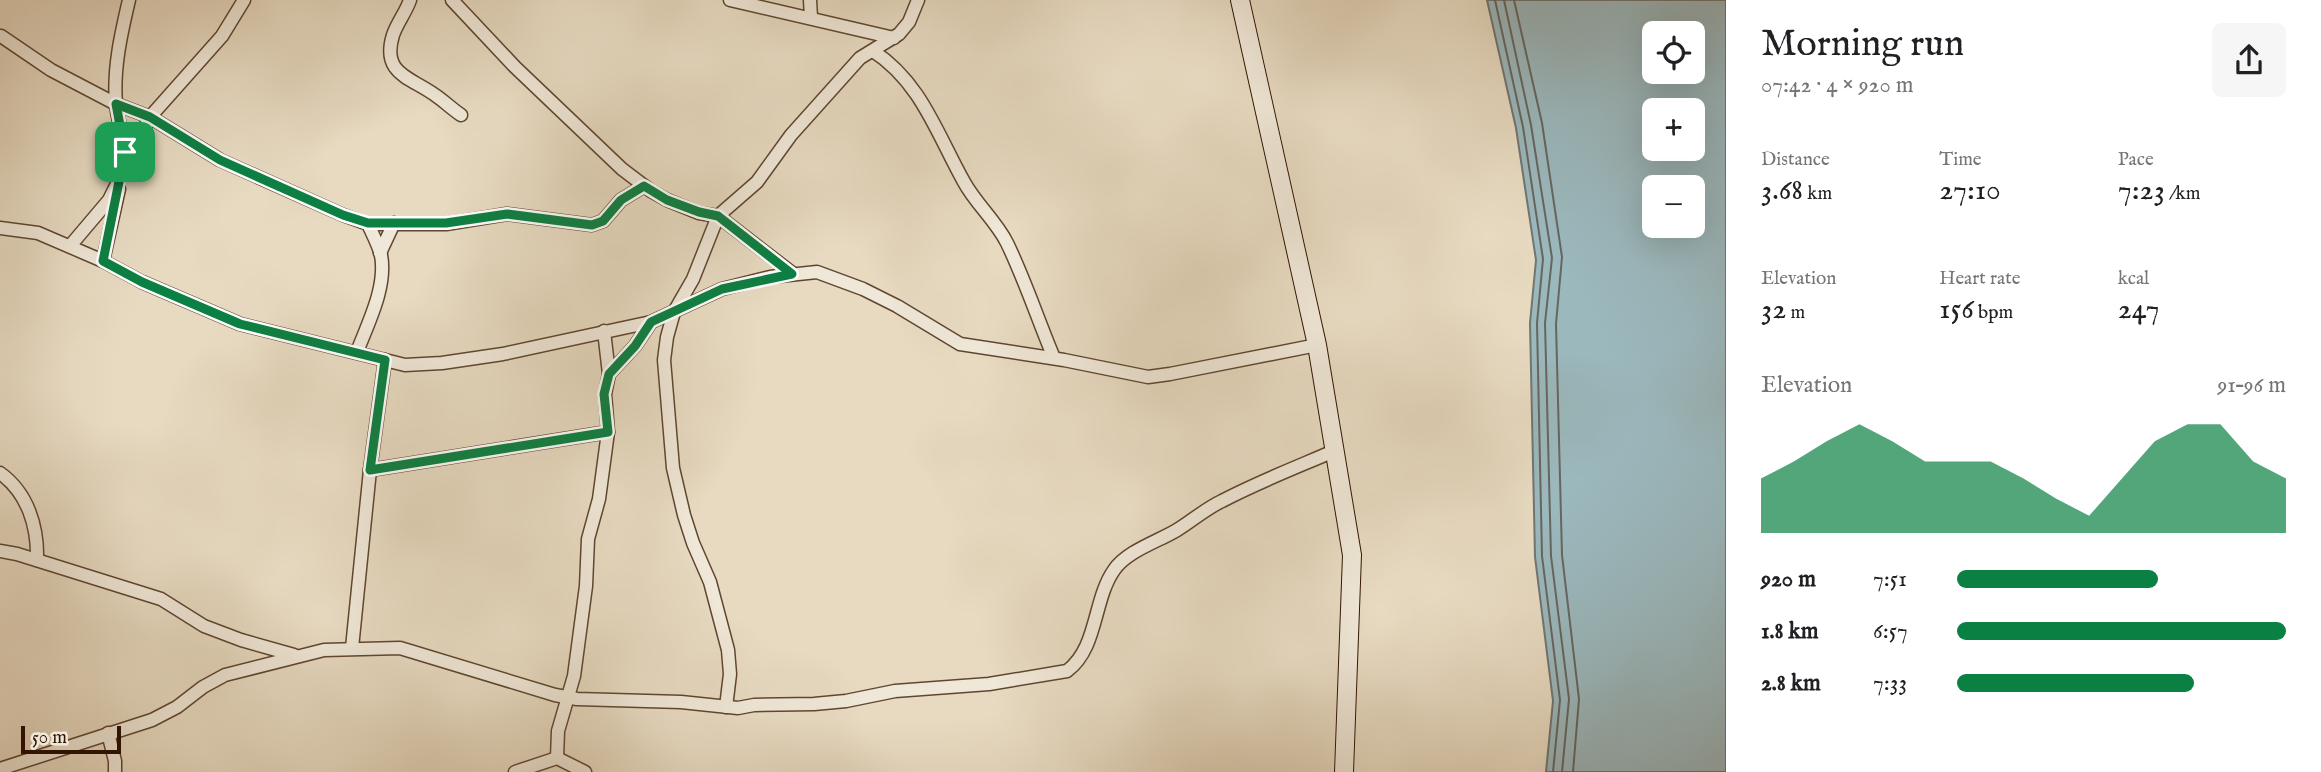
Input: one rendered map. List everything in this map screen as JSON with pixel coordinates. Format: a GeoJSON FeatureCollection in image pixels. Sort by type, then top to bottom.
{"type":"FeatureCollection","features":[{"type":"Feature","properties":{"kind":"street"},"geometry":{"type":"LineString","coordinates":[[103,261],[123,174],[125,152],[116,104],[118,46],[129,0]]}},
{"type":"Feature","properties":{"kind":"street"},"geometry":{"type":"LineString","coordinates":[[70,246],[109,200],[150,117],[222,36],[244,0]]}},
{"type":"Feature","properties":{"kind":"street"},"geometry":{"type":"LineString","coordinates":[[410,0],[394,34],[390,54],[395,69],[461,116]]}},
{"type":"Feature","properties":{"kind":"street"},"geometry":{"type":"LineString","coordinates":[[452,0],[515,67],[622,169],[667,200],[718,216],[792,274]]}},
{"type":"Feature","properties":{"kind":"street"},"geometry":{"type":"LineString","coordinates":[[730,0],[894,38]]}},
{"type":"Feature","properties":{"kind":"street"},"geometry":{"type":"LineString","coordinates":[[810,0],[811,17]]}},
{"type":"Feature","properties":{"kind":"street"},"geometry":{"type":"LineString","coordinates":[[726,706],[730,674],[728,650],[710,582],[684,515],[673,468],[664,360],[667,337],[674,312],[693,279],[718,216],[757,182],[810,112],[860,58],[894,38],[909,22],[918,0]]}},
{"type":"Feature","properties":{"kind":"street"},"geometry":{"type":"LineString","coordinates":[[1240,0],[1317,345],[1352,555],[1344,764]]}},
{"type":"Feature","properties":{"kind":"street"},"geometry":{"type":"LineString","coordinates":[[1,36],[31,59],[116,104],[150,117],[220,160],[343,215],[368,223],[446,223],[507,214],[592,225],[603,221],[621,200],[644,186]]}},
{"type":"Feature","properties":{"kind":"street"},"geometry":{"type":"LineString","coordinates":[[873,51],[887,60],[917,94],[934,120],[977,203],[1007,243],[1054,358]]}},
{"type":"Feature","properties":{"kind":"street"},"geometry":{"type":"LineString","coordinates":[[357,352],[375,303],[382,271],[380,253],[368,223]]}},
{"type":"Feature","properties":{"kind":"street"},"geometry":{"type":"LineString","coordinates":[[380,253],[394,223]]}},
{"type":"Feature","properties":{"kind":"street"},"geometry":{"type":"LineString","coordinates":[[0,228],[38,233],[240,324],[405,365],[442,363],[503,354],[651,322],[722,289],[792,274],[817,272],[852,284],[897,306],[960,344],[1054,358],[1148,377],[1317,345]]}},
{"type":"Feature","properties":{"kind":"street"},"geometry":{"type":"LineString","coordinates":[[609,374],[635,346],[651,322]]}},
{"type":"Feature","properties":{"kind":"street"},"geometry":{"type":"LineString","coordinates":[[557,758],[558,730],[574,676],[586,586],[588,539],[599,499],[608,432],[604,394],[609,374],[604,331]]}},
{"type":"Feature","properties":{"kind":"street"},"geometry":{"type":"LineString","coordinates":[[352,648],[370,470],[385,360]]}},
{"type":"Feature","properties":{"kind":"street"},"geometry":{"type":"LineString","coordinates":[[370,470],[608,432]]}},
{"type":"Feature","properties":{"kind":"street"},"geometry":{"type":"LineString","coordinates":[[0,769],[164,715],[225,675],[324,650],[400,648],[566,697],[681,702],[738,708],[846,701],[895,691],[989,684],[1067,671],[1078,663],[1114,569],[1122,562],[1221,501],[1334,451]]}},
{"type":"Feature","properties":{"kind":"street"},"geometry":{"type":"LineString","coordinates":[[0,473],[11,481],[30,513],[38,538],[37,560]]}},
{"type":"Feature","properties":{"kind":"street"},"geometry":{"type":"LineString","coordinates":[[0,551],[161,599],[204,626],[298,656]]}},
{"type":"Feature","properties":{"kind":"street"},"geometry":{"type":"LineString","coordinates":[[108,733],[116,772]]}},
{"type":"Feature","properties":{"kind":"street"},"geometry":{"type":"LineString","coordinates":[[515,772],[557,758],[585,772]]}},
{"type":"Feature","properties":{"kind":"water"},"geometry":{"type":"Polygon","coordinates":[[[1487,0],[1726,0],[1726,772],[1546,772],[1553,701],[1535,557],[1530,323],[1536,260],[1516,128],[1487,0]]]}},
{"type":"Feature","properties":{"kind":"route"},"geometry":{"type":"LineString","coordinates":[[116,104],[150,117],[220,160],[343,215],[368,223],[446,223],[507,214],[592,225],[603,221],[621,200],[644,186],[667,200],[718,216],[792,274],[722,289],[651,322],[635,346],[609,374],[604,394],[608,432],[370,470],[385,360],[240,324],[142,282],[103,261],[123,174],[125,152],[116,104]]}}]}
